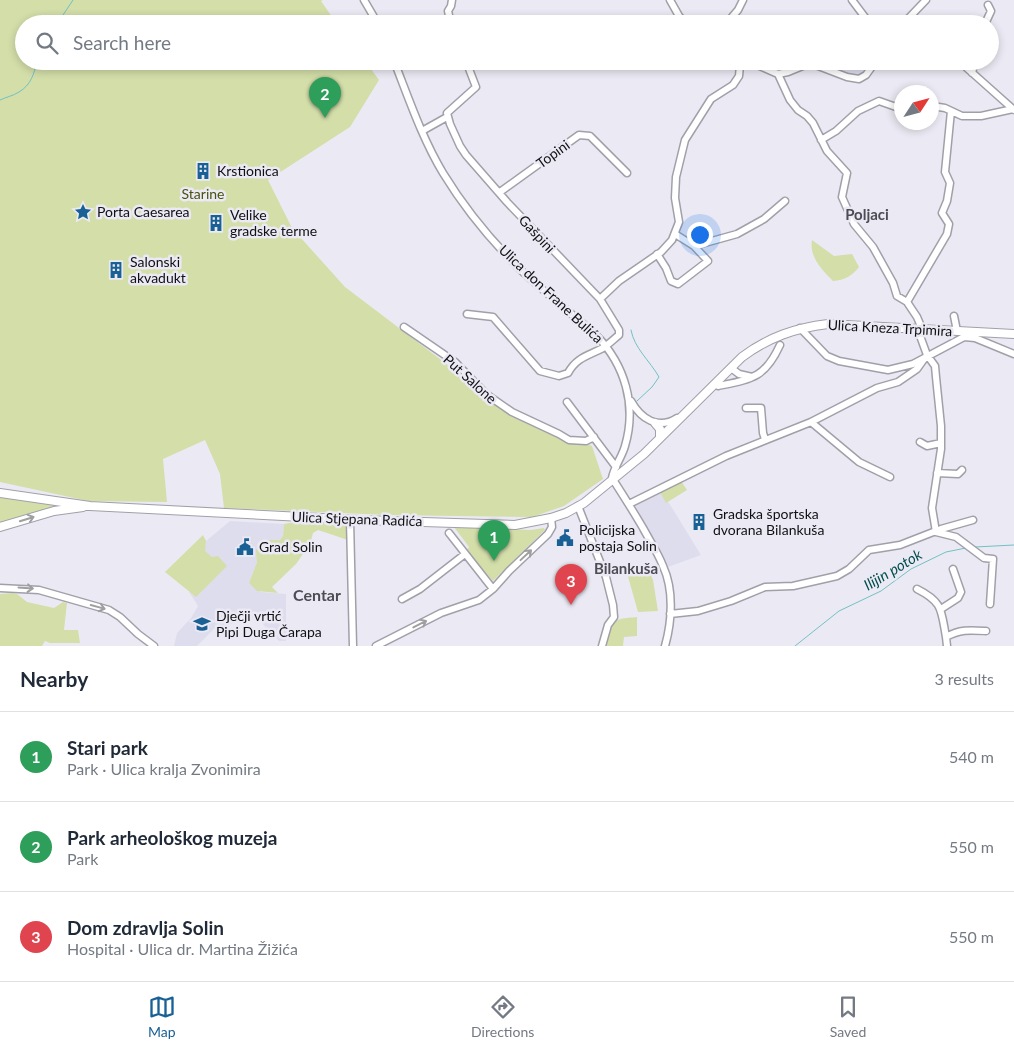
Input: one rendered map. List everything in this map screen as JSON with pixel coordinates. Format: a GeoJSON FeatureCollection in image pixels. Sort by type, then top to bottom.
{"type":"FeatureCollection","features":[{"type":"Feature","properties":{"kind":"main road","name":"Ulica Kneza Trpimira"},"geometry":{"type":"LineString","coordinates":[[612,478],[644,454],[731,368],[757,346],[778,335],[800,328],[828,324],[1014,334]]}},
{"type":"Feature","properties":{"kind":"main road"},"geometry":{"type":"LineString","coordinates":[[655,423],[660,429],[660,437]]}},
{"type":"Feature","properties":{"kind":"main road","name":"Ulica Stjepana Radića"},"geometry":{"type":"LineString","coordinates":[[90,506],[350,520],[515,525],[551,518],[578,506],[612,478]]}},
{"type":"Feature","properties":{"kind":"main road"},"geometry":{"type":"LineString","coordinates":[[0,493],[90,506]]}},
{"type":"Feature","properties":{"kind":"main road"},"geometry":{"type":"LineString","coordinates":[[0,527],[54,511],[90,506]]}},
{"type":"Feature","properties":{"kind":"street"},"geometry":{"type":"LineString","coordinates":[[364,0],[373,15]]}},
{"type":"Feature","properties":{"kind":"street"},"geometry":{"type":"LineString","coordinates":[[449,15],[448,11],[452,0]]}},
{"type":"Feature","properties":{"kind":"street"},"geometry":{"type":"LineString","coordinates":[[670,0],[678,15]]}},
{"type":"Feature","properties":{"kind":"street"},"geometry":{"type":"LineString","coordinates":[[734,15],[743,0]]}},
{"type":"Feature","properties":{"kind":"street"},"geometry":{"type":"LineString","coordinates":[[852,0],[863,15]]}},
{"type":"Feature","properties":{"kind":"street"},"geometry":{"type":"LineString","coordinates":[[912,15],[926,0]]}},
{"type":"Feature","properties":{"kind":"street"},"geometry":{"type":"LineString","coordinates":[[988,5],[991,11],[989,15]]}},
{"type":"Feature","properties":{"kind":"street","name":"Ulica don Frane Bulića"},"geometry":{"type":"LineString","coordinates":[[398,70],[422,131],[442,172],[467,209],[498,247],[606,346],[616,362],[625,382],[629,398],[630,417],[626,439],[612,478]]}},
{"type":"Feature","properties":{"kind":"street"},"geometry":{"type":"LineString","coordinates":[[422,131],[447,117],[449,110],[476,87],[469,70]]}},
{"type":"Feature","properties":{"kind":"street"},"geometry":{"type":"LineString","coordinates":[[600,299],[672,240],[679,222],[675,198],[676,177],[685,140],[711,99],[733,84],[739,76],[740,70]]}},
{"type":"Feature","properties":{"kind":"street"},"geometry":{"type":"LineString","coordinates":[[769,70],[778,74],[793,70]]}},
{"type":"Feature","properties":{"kind":"street"},"geometry":{"type":"LineString","coordinates":[[830,70],[860,79],[870,70]]}},
{"type":"Feature","properties":{"kind":"street"},"geometry":{"type":"LineString","coordinates":[[970,70],[1013,110]]}},
{"type":"Feature","properties":{"kind":"street"},"geometry":{"type":"LineString","coordinates":[[778,74],[790,100],[798,110],[807,116],[827,151],[847,173],[842,197],[854,224],[873,247],[897,296],[907,302],[917,317],[919,333],[935,366],[941,443],[932,508],[936,532]]}},
{"type":"Feature","properties":{"kind":"street"},"geometry":{"type":"LineString","coordinates":[[821,140],[836,131],[858,111],[878,101],[894,106]]}},
{"type":"Feature","properties":{"kind":"street"},"geometry":{"type":"LineString","coordinates":[[939,107],[962,116],[981,116],[1013,110]]}},
{"type":"Feature","properties":{"kind":"street"},"geometry":{"type":"LineString","coordinates":[[907,302],[947,234],[949,224],[942,213],[947,201],[950,183],[945,172],[951,111]]}},
{"type":"Feature","properties":{"kind":"street","name":"Gašpini"},"geometry":{"type":"LineString","coordinates":[[447,117],[460,146],[500,192],[600,299],[619,330],[619,335],[606,346]]}},
{"type":"Feature","properties":{"kind":"street","name":"Topini"},"geometry":{"type":"LineString","coordinates":[[500,192],[579,135],[590,136],[627,173]]}},
{"type":"Feature","properties":{"kind":"street"},"geometry":{"type":"LineString","coordinates":[[694,246],[737,234],[764,219],[785,201]]}},
{"type":"Feature","properties":{"kind":"street"},"geometry":{"type":"LineString","coordinates":[[657,254],[666,268],[671,281],[678,284],[708,261],[694,246],[675,234]]}},
{"type":"Feature","properties":{"kind":"street","name":"Ulica don Frane Bulića"},"geometry":{"type":"LineString","coordinates":[[467,314],[493,317],[540,371],[559,376],[568,373],[574,364],[606,346]]}},
{"type":"Feature","properties":{"kind":"street"},"geometry":{"type":"LineString","coordinates":[[954,316],[957,331]]}},
{"type":"Feature","properties":{"kind":"street","name":"Put Salone"},"geometry":{"type":"LineString","coordinates":[[404,327],[455,362],[486,394],[505,408],[569,440],[586,441],[594,438]]}},
{"type":"Feature","properties":{"kind":"street"},"geometry":{"type":"LineString","coordinates":[[800,328],[827,356],[839,361],[888,370],[913,364],[964,337],[975,338],[1014,355]]}},
{"type":"Feature","properties":{"kind":"street"},"geometry":{"type":"LineString","coordinates":[[718,386],[753,378],[764,371],[774,358],[780,345]]}},
{"type":"Feature","properties":{"kind":"street"},"geometry":{"type":"LineString","coordinates":[[629,504],[726,456],[810,422],[877,388],[898,382],[917,369],[928,355]]}},
{"type":"Feature","properties":{"kind":"street"},"geometry":{"type":"LineString","coordinates":[[731,368],[739,374],[753,378]]}},
{"type":"Feature","properties":{"kind":"street","name":"Ulica don Frane Bulića"},"geometry":{"type":"LineString","coordinates":[[629,398],[642,416],[655,423]]}},
{"type":"Feature","properties":{"kind":"street"},"geometry":{"type":"LineString","coordinates":[[567,402],[616,467]]}},
{"type":"Feature","properties":{"kind":"street"},"geometry":{"type":"LineString","coordinates":[[746,408],[761,408],[763,434],[766,439]]}},
{"type":"Feature","properties":{"kind":"street"},"geometry":{"type":"LineString","coordinates":[[655,423],[668,423],[681,416]]}},
{"type":"Feature","properties":{"kind":"street"},"geometry":{"type":"LineString","coordinates":[[810,422],[858,462],[890,476]]}},
{"type":"Feature","properties":{"kind":"street"},"geometry":{"type":"LineString","coordinates":[[920,442],[927,446],[941,443]]}},
{"type":"Feature","properties":{"kind":"street"},"geometry":{"type":"LineString","coordinates":[[938,473],[958,474],[962,470]]}},
{"type":"Feature","properties":{"kind":"street"},"geometry":{"type":"LineString","coordinates":[[612,478],[629,504],[665,571],[670,593],[669,634],[665,646]]}},
{"type":"Feature","properties":{"kind":"street"},"geometry":{"type":"LineString","coordinates":[[578,506],[602,567],[613,605],[614,617],[608,625],[602,646]]}},
{"type":"Feature","properties":{"kind":"street"},"geometry":{"type":"LineString","coordinates":[[376,646],[442,613],[474,603],[493,589],[548,534],[552,526],[551,518]]}},
{"type":"Feature","properties":{"kind":"street"},"geometry":{"type":"LineString","coordinates":[[350,520],[353,646]]}},
{"type":"Feature","properties":{"kind":"street"},"geometry":{"type":"LineString","coordinates":[[670,614],[698,611],[731,601],[765,587],[793,586],[837,576],[849,569],[869,550],[900,545],[973,520]]}},
{"type":"Feature","properties":{"kind":"street"},"geometry":{"type":"LineString","coordinates":[[936,532],[956,537],[984,558],[993,559],[990,604]]}},
{"type":"Feature","properties":{"kind":"street"},"geometry":{"type":"LineString","coordinates":[[449,533],[493,589]]}},
{"type":"Feature","properties":{"kind":"street"},"geometry":{"type":"LineString","coordinates":[[402,599],[420,589],[465,554]]}},
{"type":"Feature","properties":{"kind":"street"},"geometry":{"type":"LineString","coordinates":[[941,609],[958,598],[961,592],[953,569]]}},
{"type":"Feature","properties":{"kind":"street"},"geometry":{"type":"LineString","coordinates":[[0,588],[39,590],[109,610],[154,646]]}},
{"type":"Feature","properties":{"kind":"street"},"geometry":{"type":"LineString","coordinates":[[916,589],[928,595],[941,609],[947,646]]}},
{"type":"Feature","properties":{"kind":"street"},"geometry":{"type":"LineString","coordinates":[[946,637],[966,629],[986,631]]}},
{"type":"Feature","properties":{"kind":"shaded area"},"geometry":{"type":"Polygon","coordinates":[[[838,70],[866,70],[861,74],[852,74],[838,70]]]}},
{"type":"Feature","properties":{"kind":"shaded area"},"geometry":{"type":"Polygon","coordinates":[[[659,492],[669,503],[701,555],[668,567],[635,505],[659,492]]]}},
{"type":"Feature","properties":{"kind":"shaded area"},"geometry":{"type":"Polygon","coordinates":[[[230,521],[284,524],[283,536],[280,540],[267,540],[263,544],[266,548],[257,553],[257,562],[249,583],[261,592],[286,594],[286,641],[279,641],[256,617],[215,628],[197,646],[174,646],[177,633],[191,618],[198,606],[189,592],[200,593],[212,557],[204,551],[206,541],[230,521]]]}},
{"type":"Feature","properties":{"kind":"green space","name":"Starine"},"geometry":{"type":"Polygon","coordinates":[[[0,0],[323,0],[321,1],[331,15],[15,15],[15,70],[372,70],[379,80],[350,127],[268,180],[292,228],[345,287],[486,394],[539,424],[592,446],[603,479],[564,506],[532,517],[387,515],[224,508],[220,474],[205,440],[163,459],[167,502],[88,501],[0,482],[0,0]]]}},
{"type":"Feature","properties":{"kind":"green space"},"geometry":{"type":"Polygon","coordinates":[[[812,240],[834,256],[852,254],[859,267],[848,277],[833,281],[814,258],[812,240]]]}},
{"type":"Feature","properties":{"kind":"green space"},"geometry":{"type":"Polygon","coordinates":[[[681,481],[687,490],[666,503],[660,492],[681,481]]]}},
{"type":"Feature","properties":{"kind":"green space"},"geometry":{"type":"Polygon","coordinates":[[[0,497],[67,507],[0,524],[0,497]]]}},
{"type":"Feature","properties":{"kind":"green space"},"geometry":{"type":"Polygon","coordinates":[[[301,521],[348,523],[348,540],[318,530],[313,533],[310,544],[296,564],[272,587],[278,593],[257,591],[249,583],[257,562],[256,550],[259,547],[264,550],[266,548],[263,543],[267,540],[280,540],[283,536],[284,524],[301,521]]]}},
{"type":"Feature","properties":{"kind":"green space"},"geometry":{"type":"Polygon","coordinates":[[[454,527],[531,530],[544,528],[545,530],[493,581],[466,551],[469,547],[454,527]]]}},
{"type":"Feature","properties":{"kind":"green space"},"geometry":{"type":"Polygon","coordinates":[[[203,535],[206,541],[205,551],[212,557],[218,556],[227,566],[196,597],[165,572],[203,535]]]}},
{"type":"Feature","properties":{"kind":"green space"},"geometry":{"type":"Polygon","coordinates":[[[646,564],[653,580],[658,611],[638,612],[627,573],[646,564]]]}},
{"type":"Feature","properties":{"kind":"green space"},"geometry":{"type":"Polygon","coordinates":[[[0,594],[17,594],[27,602],[54,608],[63,602],[67,603],[64,630],[78,630],[80,643],[50,643],[45,641],[42,646],[0,646],[0,594]]]}},
{"type":"Feature","properties":{"kind":"green space"},"geometry":{"type":"Polygon","coordinates":[[[637,617],[637,636],[624,637],[623,646],[605,646],[611,626],[617,620],[637,617]]]}},
{"type":"Feature","properties":{"kind":"waterway"},"geometry":{"type":"LineString","coordinates":[[63,15],[73,0]]}},
{"type":"Feature","properties":{"kind":"waterway"},"geometry":{"type":"LineString","coordinates":[[0,100],[23,89],[29,83],[34,70]]}},
{"type":"Feature","properties":{"kind":"waterway"},"geometry":{"type":"LineString","coordinates":[[631,330],[635,343],[659,377],[652,387],[637,401]]}},
{"type":"Feature","properties":{"kind":"waterway","name":"Ilijin potok"},"geometry":{"type":"LineString","coordinates":[[975,547],[1014,545]]}},
{"type":"Feature","properties":{"kind":"waterway","name":"Ilijin potok"},"geometry":{"type":"LineString","coordinates":[[795,646],[839,611],[881,591],[911,569],[946,552],[966,548]]}},
{"type":"Feature","properties":{"kind":"place","name":"Park arheološkog muzeja"},"geometry":{"type":"Point","coordinates":[325,118]}},
{"type":"Feature","properties":{"kind":"place","name":"Krstionica"},"geometry":{"type":"Point","coordinates":[203,171]}},
{"type":"Feature","properties":{"kind":"place","name":"Porta Caesarea"},"geometry":{"type":"Point","coordinates":[83,212]}},
{"type":"Feature","properties":{"kind":"place","name":"Velike gradske terme"},"geometry":{"type":"Point","coordinates":[216,223]}},
{"type":"Feature","properties":{"kind":"place","name":"Salonski akvadukt"},"geometry":{"type":"Point","coordinates":[116,270]}},
{"type":"Feature","properties":{"kind":"place","name":"Gradska športska dvorana Bilankuša"},"geometry":{"type":"Point","coordinates":[699,522]}},
{"type":"Feature","properties":{"kind":"place","name":"Policijska postaja Solin"},"geometry":{"type":"Point","coordinates":[565,538]}},
{"type":"Feature","properties":{"kind":"place","name":"Grad Solin"},"geometry":{"type":"Point","coordinates":[245,547]}},
{"type":"Feature","properties":{"kind":"place","name":"Stari park"},"geometry":{"type":"Point","coordinates":[494,561]}},
{"type":"Feature","properties":{"kind":"place","name":"Dom zdravlja Solin"},"geometry":{"type":"Point","coordinates":[571,605]}},
{"type":"Feature","properties":{"kind":"place","name":"Dječji vrtić Pipi Duga Čarapa"},"geometry":{"type":"Point","coordinates":[202,624]}},
{"type":"Feature","properties":{"kind":"district","name":"Poljaci"},"geometry":{"type":"Point","coordinates":[867,215]}},
{"type":"Feature","properties":{"kind":"district","name":"Bilankuša"},"geometry":{"type":"Point","coordinates":[626,569]}},
{"type":"Feature","properties":{"kind":"district","name":"Centar"},"geometry":{"type":"Point","coordinates":[317,595]}}]}
